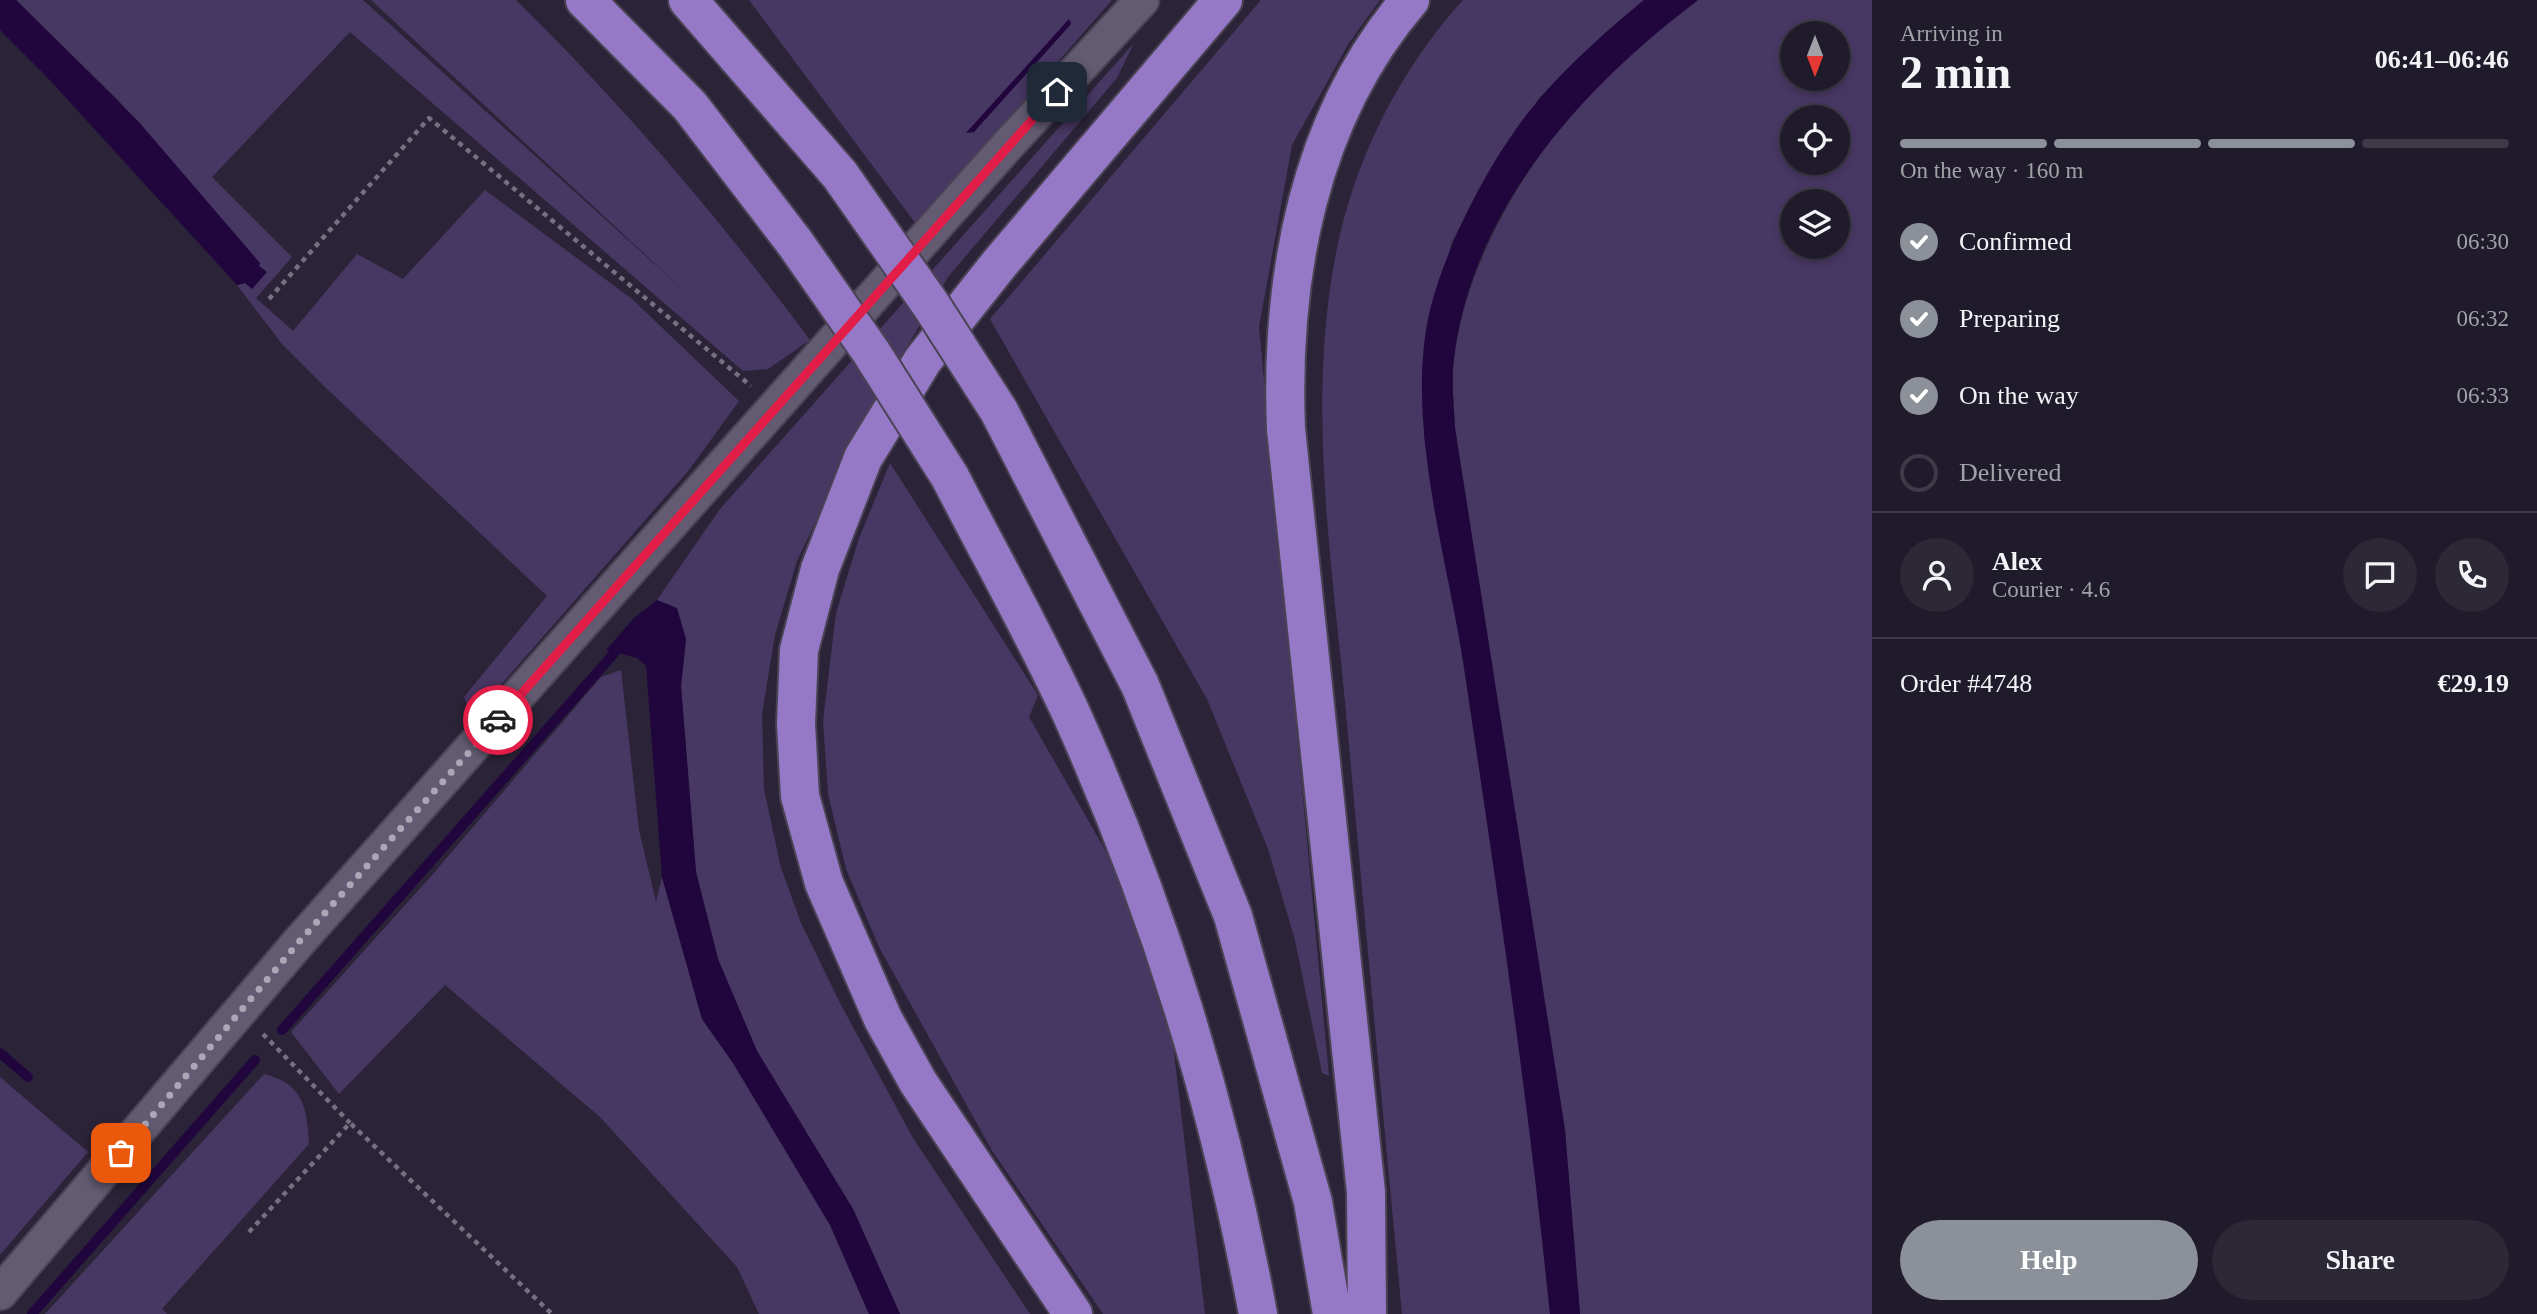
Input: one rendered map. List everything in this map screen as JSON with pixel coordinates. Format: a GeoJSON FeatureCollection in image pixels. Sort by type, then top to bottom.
{"type":"FeatureCollection","features":[{"type":"Feature","properties":{"kind":"highway"},"geometry":{"type":"LineString","coordinates":[[584,0],[690,106],[795,243],[871,352],[950,477],[1071,712],[1164,944],[1222,1136],[1258,1314]]}},
{"type":"Feature","properties":{"kind":"highway"},"geometry":{"type":"LineString","coordinates":[[688,0],[840,175],[931,306],[999,411],[1140,685],[1233,916],[1313,1202],[1332,1314]]}},
{"type":"Feature","properties":{"kind":"highway"},"geometry":{"type":"LineString","coordinates":[[1073,1314],[918,1082],[883,1019],[824,883],[800,796],[796,724],[799,650],[820,569],[863,458],[923,360],[1000,263],[1223,0]]}},
{"type":"Feature","properties":{"kind":"highway"},"geometry":{"type":"LineString","coordinates":[[1367,1314],[1366,1192],[1286,429],[1284,366],[1288,298],[1297,242],[1315,175],[1335,124],[1364,67],[1410,0]]}},
{"type":"Feature","properties":{"kind":"street"},"geometry":{"type":"LineString","coordinates":[[0,1293],[298,943],[1007,146],[1142,0]]}},
{"type":"Feature","properties":{"kind":"path"},"geometry":{"type":"LineString","coordinates":[[269,299],[429,118],[777,407]]}},
{"type":"Feature","properties":{"kind":"path"},"geometry":{"type":"LineString","coordinates":[[241,1012],[350,1123],[552,1314]]}},
{"type":"Feature","properties":{"kind":"path"},"geometry":{"type":"LineString","coordinates":[[249,1233],[350,1123]]}},
{"type":"Feature","properties":{"kind":"shaded area"},"geometry":{"type":"Polygon","coordinates":[[[0,0],[16,0],[138,121],[260,263],[259,266],[267,272],[252,289],[245,283],[237,285],[45,75],[0,30],[0,0]]]}},
{"type":"Feature","properties":{"kind":"shaded area"},"geometry":{"type":"Polygon","coordinates":[[[16,0],[363,0],[692,298],[371,0],[516,0],[595,81],[670,164],[810,340],[768,369],[743,371],[350,32],[212,177],[292,257],[256,298],[293,331],[357,254],[403,279],[485,190],[632,299],[739,401],[689,470],[472,718],[464,697],[547,596],[282,344],[237,285],[245,283],[258,266],[118,100],[16,0]]]}},
{"type":"Feature","properties":{"kind":"shaded area"},"geometry":{"type":"Polygon","coordinates":[[[749,0],[1112,0],[916,224],[749,0]],[[1069,20],[967,132],[974,131],[1071,24],[1069,20]]]}},
{"type":"Feature","properties":{"kind":"shaded area"},"geometry":{"type":"Polygon","coordinates":[[[1261,0],[1380,0],[1349,43],[1292,145],[1259,327],[1329,1076],[1322,1073],[1295,940],[1268,849],[1207,699],[990,319],[1261,0]]]}},
{"type":"Feature","properties":{"kind":"shaded area"},"geometry":{"type":"Polygon","coordinates":[[[1463,0],[1644,0],[1605,33],[1540,97],[1488,173],[1451,244],[1424,437],[1460,642],[1523,1060],[1550,1314],[1402,1314],[1325,485],[1323,371],[1327,314],[1343,222],[1353,187],[1381,120],[1418,57],[1463,0]]]}},
{"type":"Feature","properties":{"kind":"shaded area"},"geometry":{"type":"Polygon","coordinates":[[[1644,0],[1698,0],[1655,34],[1575,112],[1539,156],[1508,202],[1483,252],[1465,304],[1453,367],[1455,428],[1565,1130],[1580,1314],[1550,1314],[1522,1071],[1488,828],[1457,624],[1431,486],[1422,393],[1424,349],[1431,306],[1449,252],[1476,195],[1507,142],[1524,117],[1566,70],[1644,0]]]}},
{"type":"Feature","properties":{"kind":"shaded area"},"geometry":{"type":"Polygon","coordinates":[[[1698,0],[1872,0],[1872,1314],[1580,1314],[1565,1130],[1455,428],[1453,367],[1462,317],[1475,275],[1515,194],[1568,119],[1597,86],[1636,49],[1698,0]]]}},
{"type":"Feature","properties":{"kind":"shaded area"},"geometry":{"type":"Polygon","coordinates":[[[1069,19],[1071,24],[974,132],[966,133],[1069,19]]]}},
{"type":"Feature","properties":{"kind":"shaded area"},"geometry":{"type":"Polygon","coordinates":[[[1134,43],[1117,78],[948,277],[866,417],[797,561],[775,635],[762,714],[764,789],[781,868],[801,923],[841,1005],[913,1138],[1030,1314],[900,1314],[853,1209],[757,1051],[718,959],[696,872],[681,686],[686,639],[657,600],[720,509],[1134,43]]]}},
{"type":"Feature","properties":{"kind":"shaded area"},"geometry":{"type":"Polygon","coordinates":[[[890,463],[1038,695],[1029,717],[1108,855],[1168,1002],[1205,1314],[1103,1314],[991,1149],[879,947],[846,869],[828,794],[823,721],[836,613],[859,538],[890,463]]]}},
{"type":"Feature","properties":{"kind":"shaded area"},"geometry":{"type":"Polygon","coordinates":[[[657,600],[677,608],[686,639],[681,686],[696,872],[718,959],[757,1051],[853,1209],[900,1314],[869,1314],[830,1225],[733,1063],[702,1019],[662,877],[646,666],[637,658],[606,650],[634,618],[657,600]]]}},
{"type":"Feature","properties":{"kind":"shaded area"},"geometry":{"type":"Polygon","coordinates":[[[621,670],[639,830],[656,902],[662,877],[702,1019],[733,1063],[830,1225],[869,1314],[759,1314],[737,1267],[600,1117],[445,985],[339,1094],[291,1032],[433,874],[601,677],[621,670]]]}},
{"type":"Feature","properties":{"kind":"shaded area"},"geometry":{"type":"Polygon","coordinates":[[[264,1074],[288,1084],[301,1099],[307,1119],[309,1144],[162,1309],[167,1314],[45,1314],[264,1074]]]}},
{"type":"Feature","properties":{"kind":"shaded area"},"geometry":{"type":"Polygon","coordinates":[[[0,1077],[88,1152],[0,1255],[0,1077]]]}},
{"type":"Feature","properties":{"kind":"waterway"},"geometry":{"type":"LineString","coordinates":[[282,1030],[624,642]]}},
{"type":"Feature","properties":{"kind":"waterway"},"geometry":{"type":"LineString","coordinates":[[0,1053],[28,1077]]}},
{"type":"Feature","properties":{"kind":"waterway"},"geometry":{"type":"LineString","coordinates":[[32,1314],[255,1060]]}},
{"type":"Feature","properties":{"kind":"way so far"},"geometry":{"type":"LineString","coordinates":[[121,1153],[298,943],[498,720]]}},
{"type":"Feature","properties":{"kind":"route"},"geometry":{"type":"LineString","coordinates":[[498,720],[1057,92]]}}]}
